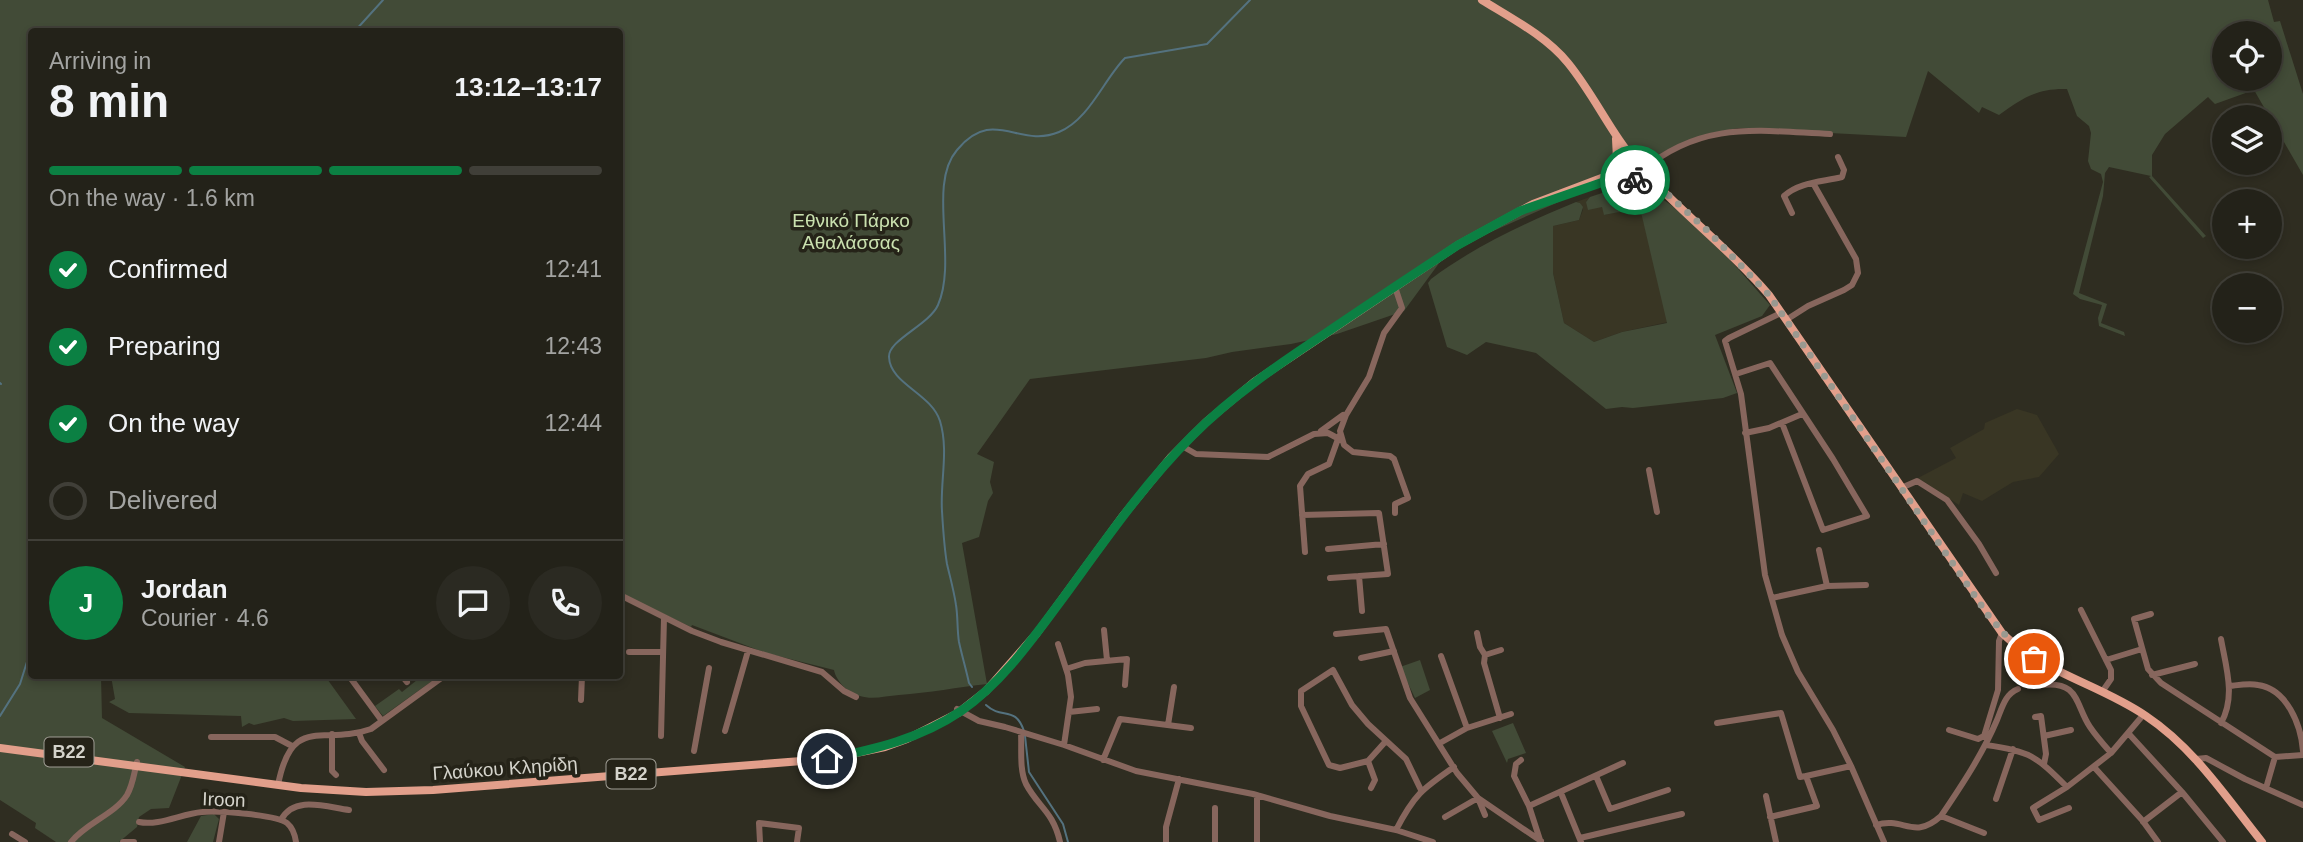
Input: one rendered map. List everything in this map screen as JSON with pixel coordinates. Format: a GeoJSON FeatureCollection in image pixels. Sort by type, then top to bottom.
{"type":"FeatureCollection","features":[{"type":"Feature","properties":{"kind":"main road"},"geometry":{"type":"LineString","coordinates":[[1482,0],[1542,39],[1566,61],[1638,164],[1733,256],[1784,316],[2002,633],[2034,659],[2144,714],[2176,739],[2196,759],[2262,842]]}},
{"type":"Feature","properties":{"kind":"main road"},"geometry":{"type":"LineString","coordinates":[[1612,130],[1618,146],[1617,159],[1609,178],[1639,181],[1664,191]]}},
{"type":"Feature","properties":{"kind":"main road","name":"Γλαύκου Κληρίδη"},"geometry":{"type":"LineString","coordinates":[[0,748],[278,782],[387,791],[433,790],[827,759],[875,748],[959,710],[1014,661],[1146,486],[1182,446],[1222,408],[1263,376],[1458,245],[1520,211],[1609,178],[1638,164]]}},
{"type":"Feature","properties":{"kind":"main road","name":"Γλαύκου Κληρίδη"},"geometry":{"type":"LineString","coordinates":[[0,743],[137,764]]}},
{"type":"Feature","properties":{"kind":"street"},"geometry":{"type":"LineString","coordinates":[[1638,164],[1708,135],[1723,132],[1767,129],[1782,133],[1830,134]]}},
{"type":"Feature","properties":{"kind":"street"},"geometry":{"type":"LineString","coordinates":[[1792,213],[1784,196],[1793,189],[1842,177],[1844,170],[1838,157]]}},
{"type":"Feature","properties":{"kind":"street"},"geometry":{"type":"LineString","coordinates":[[1813,183],[1856,259],[1858,274],[1852,285],[1725,341],[1736,374],[1765,575],[1782,635],[1798,672],[1851,766],[1884,842]]}},
{"type":"Feature","properties":{"kind":"street"},"geometry":{"type":"LineString","coordinates":[[1305,552],[1300,486],[1302,480],[1308,474],[1329,464],[1341,437],[1348,410],[1369,377],[1384,333],[1402,308],[1395,287]]}},
{"type":"Feature","properties":{"kind":"street"},"geometry":{"type":"LineString","coordinates":[[1736,374],[1770,363],[1867,516],[1823,530],[1782,423]]}},
{"type":"Feature","properties":{"kind":"street"},"geometry":{"type":"LineString","coordinates":[[1182,446],[1196,454],[1274,456],[1299,440],[1320,432],[1348,410]]}},
{"type":"Feature","properties":{"kind":"street"},"geometry":{"type":"LineString","coordinates":[[1745,433],[1782,423],[1802,414]]}},
{"type":"Feature","properties":{"kind":"street"},"geometry":{"type":"LineString","coordinates":[[1320,432],[1341,437],[1353,452],[1390,456],[1394,459],[1408,499],[1395,504],[1395,513]]}},
{"type":"Feature","properties":{"kind":"street"},"geometry":{"type":"LineString","coordinates":[[1650,470],[1657,512]]}},
{"type":"Feature","properties":{"kind":"street"},"geometry":{"type":"LineString","coordinates":[[1901,488],[1917,481],[1947,500],[1996,573]]}},
{"type":"Feature","properties":{"kind":"street"},"geometry":{"type":"LineString","coordinates":[[1302,515],[1379,513],[1388,574],[1330,578]]}},
{"type":"Feature","properties":{"kind":"street"},"geometry":{"type":"LineString","coordinates":[[1328,549],[1384,544]]}},
{"type":"Feature","properties":{"kind":"street"},"geometry":{"type":"LineString","coordinates":[[1819,550],[1828,586]]}},
{"type":"Feature","properties":{"kind":"street"},"geometry":{"type":"LineString","coordinates":[[1359,576],[1362,611]]}},
{"type":"Feature","properties":{"kind":"street"},"geometry":{"type":"LineString","coordinates":[[1772,598],[1828,586],[1866,585]]}},
{"type":"Feature","properties":{"kind":"street"},"geometry":{"type":"LineString","coordinates":[[623,597],[692,631],[748,651],[812,667],[856,697]]}},
{"type":"Feature","properties":{"kind":"street"},"geometry":{"type":"LineString","coordinates":[[2081,611],[2111,670],[2111,679],[2102,692]]}},
{"type":"Feature","properties":{"kind":"street"},"geometry":{"type":"LineString","coordinates":[[2151,614],[2134,619],[2152,675],[2275,757],[2303,753],[2300,722],[2281,696],[2260,685],[2230,685]]}},
{"type":"Feature","properties":{"kind":"street"},"geometry":{"type":"LineString","coordinates":[[661,736],[664,618]]}},
{"type":"Feature","properties":{"kind":"street"},"geometry":{"type":"LineString","coordinates":[[1336,634],[1386,629],[1410,698],[1478,798],[1485,815]]}},
{"type":"Feature","properties":{"kind":"street"},"geometry":{"type":"LineString","coordinates":[[1104,630],[1107,660]]}},
{"type":"Feature","properties":{"kind":"street"},"geometry":{"type":"LineString","coordinates":[[1477,633],[1500,718]]}},
{"type":"Feature","properties":{"kind":"street"},"geometry":{"type":"LineString","coordinates":[[1949,730],[1978,739],[1984,736],[1998,690],[1999,641],[2002,633]]}},
{"type":"Feature","properties":{"kind":"street"},"geometry":{"type":"LineString","coordinates":[[2221,639],[2230,685],[2227,711],[2221,723]]}},
{"type":"Feature","properties":{"kind":"street"},"geometry":{"type":"LineString","coordinates":[[1058,644],[1071,697],[1064,745]]}},
{"type":"Feature","properties":{"kind":"street"},"geometry":{"type":"LineString","coordinates":[[2106,660],[2142,649]]}},
{"type":"Feature","properties":{"kind":"street"},"geometry":{"type":"LineString","coordinates":[[1485,655],[1501,650]]}},
{"type":"Feature","properties":{"kind":"street"},"geometry":{"type":"LineString","coordinates":[[725,731],[748,651]]}},
{"type":"Feature","properties":{"kind":"street"},"geometry":{"type":"LineString","coordinates":[[1361,658],[1394,651]]}},
{"type":"Feature","properties":{"kind":"street"},"geometry":{"type":"LineString","coordinates":[[629,652],[662,652]]}},
{"type":"Feature","properties":{"kind":"street"},"geometry":{"type":"LineString","coordinates":[[1441,656],[1467,728]]}},
{"type":"Feature","properties":{"kind":"street"},"geometry":{"type":"LineString","coordinates":[[1066,669],[1085,663],[1127,659],[1125,685]]}},
{"type":"Feature","properties":{"kind":"street"},"geometry":{"type":"LineString","coordinates":[[2152,675],[2195,664]]}},
{"type":"Feature","properties":{"kind":"street"},"geometry":{"type":"LineString","coordinates":[[694,751],[709,668]]}},
{"type":"Feature","properties":{"kind":"street"},"geometry":{"type":"LineString","coordinates":[[1386,741],[1368,761],[1340,768],[1329,765],[1301,705],[1301,691],[1333,670],[1352,705],[1368,724],[1406,759],[1421,790]]}},
{"type":"Feature","properties":{"kind":"street"},"geometry":{"type":"LineString","coordinates":[[351,679],[382,721]]}},
{"type":"Feature","properties":{"kind":"street"},"geometry":{"type":"LineString","coordinates":[[278,782],[284,760],[292,746],[310,736],[359,733],[382,721],[440,679]]}},
{"type":"Feature","properties":{"kind":"street"},"geometry":{"type":"LineString","coordinates":[[581,700],[582,679]]}},
{"type":"Feature","properties":{"kind":"street"},"geometry":{"type":"LineString","coordinates":[[2041,685],[2051,683],[2074,693],[2089,726],[2110,753]]}},
{"type":"Feature","properties":{"kind":"street"},"geometry":{"type":"LineString","coordinates":[[1168,725],[1174,687]]}},
{"type":"Feature","properties":{"kind":"street"},"geometry":{"type":"LineString","coordinates":[[1876,825],[1892,822],[1923,828],[1941,816],[1986,745],[2007,696],[2018,689]]}},
{"type":"Feature","properties":{"kind":"street"},"geometry":{"type":"LineString","coordinates":[[1069,712],[1097,709]]}},
{"type":"Feature","properties":{"kind":"street"},"geometry":{"type":"LineString","coordinates":[[959,710],[979,721],[1064,745],[1136,771],[1257,795],[1433,842]]}},
{"type":"Feature","properties":{"kind":"street"},"geometry":{"type":"LineString","coordinates":[[1440,743],[1467,728],[1511,713]]}},
{"type":"Feature","properties":{"kind":"street"},"geometry":{"type":"LineString","coordinates":[[1717,723],[1781,713],[1800,777],[1851,766]]}},
{"type":"Feature","properties":{"kind":"street"},"geometry":{"type":"LineString","coordinates":[[2069,808],[2039,820],[2033,808],[2094,767],[2129,734],[2144,714]]}},
{"type":"Feature","properties":{"kind":"street"},"geometry":{"type":"LineString","coordinates":[[2035,717],[2041,716],[2046,754],[2043,764]]}},
{"type":"Feature","properties":{"kind":"street"},"geometry":{"type":"LineString","coordinates":[[1103,760],[1120,719],[1191,728]]}},
{"type":"Feature","properties":{"kind":"street"},"geometry":{"type":"LineString","coordinates":[[2044,736],[2071,730]]}},
{"type":"Feature","properties":{"kind":"street"},"geometry":{"type":"LineString","coordinates":[[359,733],[384,770]]}},
{"type":"Feature","properties":{"kind":"street"},"geometry":{"type":"LineString","coordinates":[[332,734],[332,771],[336,775]]}},
{"type":"Feature","properties":{"kind":"street"},"geometry":{"type":"LineString","coordinates":[[1024,734],[1023,772],[1026,784],[1057,826],[1060,842]]}},
{"type":"Feature","properties":{"kind":"street"},"geometry":{"type":"LineString","coordinates":[[2129,734],[2223,842]]}},
{"type":"Feature","properties":{"kind":"street"},"geometry":{"type":"LineString","coordinates":[[211,737],[275,737],[292,746]]}},
{"type":"Feature","properties":{"kind":"street"},"geometry":{"type":"LineString","coordinates":[[1986,745],[2026,752],[2067,787]]}},
{"type":"Feature","properties":{"kind":"street"},"geometry":{"type":"LineString","coordinates":[[1996,799],[2013,749]]}},
{"type":"Feature","properties":{"kind":"street"},"geometry":{"type":"LineString","coordinates":[[2266,788],[2275,757]]}},
{"type":"Feature","properties":{"kind":"street"},"geometry":{"type":"LineString","coordinates":[[2196,759],[2206,758],[2303,805]]}},
{"type":"Feature","properties":{"kind":"street"},"geometry":{"type":"LineString","coordinates":[[1368,761],[1375,780],[1371,788]]}},
{"type":"Feature","properties":{"kind":"street"},"geometry":{"type":"LineString","coordinates":[[1521,761],[1516,764],[1514,776],[1529,806],[1541,842]]}},
{"type":"Feature","properties":{"kind":"street"},"geometry":{"type":"LineString","coordinates":[[1529,806],[1623,763]]}},
{"type":"Feature","properties":{"kind":"street"},"geometry":{"type":"LineString","coordinates":[[71,842],[123,800],[137,764]]}},
{"type":"Feature","properties":{"kind":"street"},"geometry":{"type":"LineString","coordinates":[[1396,830],[1421,790],[1454,766]]}},
{"type":"Feature","properties":{"kind":"street"},"geometry":{"type":"LineString","coordinates":[[2094,767],[2158,842]]}},
{"type":"Feature","properties":{"kind":"street"},"geometry":{"type":"LineString","coordinates":[[1596,776],[1610,809],[1668,790]]}},
{"type":"Feature","properties":{"kind":"street"},"geometry":{"type":"LineString","coordinates":[[1770,817],[1817,806],[1806,776]]}},
{"type":"Feature","properties":{"kind":"street"},"geometry":{"type":"LineString","coordinates":[[1166,842],[1166,827],[1179,779]]}},
{"type":"Feature","properties":{"kind":"street"},"geometry":{"type":"LineString","coordinates":[[2143,822],[2182,792]]}},
{"type":"Feature","properties":{"kind":"street"},"geometry":{"type":"LineString","coordinates":[[1560,793],[1581,840],[1682,814]]}},
{"type":"Feature","properties":{"kind":"street"},"geometry":{"type":"LineString","coordinates":[[1257,795],[1257,842]]}},
{"type":"Feature","properties":{"kind":"street"},"geometry":{"type":"LineString","coordinates":[[1766,796],[1776,842]]}},
{"type":"Feature","properties":{"kind":"street"},"geometry":{"type":"LineString","coordinates":[[1445,817],[1478,798]]}},
{"type":"Feature","properties":{"kind":"street"},"geometry":{"type":"LineString","coordinates":[[1478,798],[1541,842]]}},
{"type":"Feature","properties":{"kind":"street"},"geometry":{"type":"LineString","coordinates":[[296,842],[292,828],[281,820],[289,808],[299,804],[349,810]]}},
{"type":"Feature","properties":{"kind":"street"},"geometry":{"type":"LineString","coordinates":[[1215,808],[1215,842]]}},
{"type":"Feature","properties":{"kind":"street","name":"Iroon"},"geometry":{"type":"LineString","coordinates":[[139,822],[150,824],[204,812],[281,820]]}},
{"type":"Feature","properties":{"kind":"street"},"geometry":{"type":"LineString","coordinates":[[220,842],[224,812]]}},
{"type":"Feature","properties":{"kind":"street"},"geometry":{"type":"LineString","coordinates":[[1941,816],[1984,833]]}},
{"type":"Feature","properties":{"kind":"street"},"geometry":{"type":"LineString","coordinates":[[760,842],[759,823],[799,828],[797,842]]}},
{"type":"Feature","properties":{"kind":"street"},"geometry":{"type":"LineString","coordinates":[[12,834],[25,842]]}},
{"type":"Feature","properties":{"kind":"street"},"geometry":{"type":"LineString","coordinates":[[124,842],[134,842]]}},
{"type":"Feature","properties":{"kind":"shaded area"},"geometry":{"type":"Polygon","coordinates":[[[1590,197],[1586,202],[1602,207],[1605,215],[1640,207],[1668,322],[1622,332],[1594,342],[1564,323],[1553,273],[1553,226],[1579,220],[1583,210],[1580,203],[1576,202],[1590,197]]]}},
{"type":"Feature","properties":{"kind":"shaded area"},"geometry":{"type":"Polygon","coordinates":[[[2017,409],[2037,415],[2059,454],[2039,477],[2013,482],[1982,501],[1963,493],[1959,505],[1918,478],[1956,458],[1950,448],[1984,429],[1985,423],[2017,409]]]}},
{"type":"Feature","properties":{"kind":"green space","name":"Εθνικό Πάρκο Αθαλάσσας"},"geometry":{"type":"Polygon","coordinates":[[[0,0],[2268,0],[2274,21],[2212,21],[2212,91],[2251,91],[2215,104],[2208,97],[2165,134],[2152,155],[2152,176],[2206,236],[2203,238],[2149,177],[2151,176],[2109,167],[2105,173],[2103,196],[2079,293],[2107,304],[2101,323],[2124,332],[2125,336],[2099,326],[2098,318],[2102,305],[2080,299],[2073,294],[2103,182],[2101,174],[2091,169],[2088,161],[2091,133],[2089,126],[2077,116],[2067,89],[2047,90],[2031,95],[1999,115],[1982,107],[1979,113],[1928,71],[1906,137],[1738,128],[1707,134],[1648,163],[1642,162],[1622,174],[1448,251],[1404,311],[1337,334],[1291,344],[1206,358],[1030,379],[977,454],[994,462],[990,482],[993,493],[988,501],[979,537],[962,543],[987,684],[874,698],[851,692],[840,682],[834,670],[766,653],[692,625],[691,627],[623,594],[623,28],[28,28],[28,679],[101,679],[102,718],[185,767],[169,808],[151,809],[139,817],[137,827],[119,842],[56,842],[35,828],[36,823],[0,800],[0,0]]]}},
{"type":"Feature","properties":{"kind":"green space","name":"Εθνικό Πάρκο Αθαλάσσας"},"geometry":{"type":"Polygon","coordinates":[[[2282,27],[2303,94],[2303,175],[2282,139],[2282,105],[2263,105],[2255,91],[2282,91],[2282,27]]]}},
{"type":"Feature","properties":{"kind":"green space"},"geometry":{"type":"Polygon","coordinates":[[[1629,184],[1667,202],[1686,217],[1770,305],[1762,316],[1715,335],[1737,393],[1723,398],[1606,409],[1536,353],[1486,342],[1467,355],[1447,347],[1428,283],[1431,279],[1501,236],[1576,202],[1583,207],[1579,220],[1553,226],[1553,273],[1564,323],[1594,342],[1622,332],[1667,323],[1640,208],[1604,215],[1602,207],[1588,210],[1586,202],[1590,197],[1629,184]]]}},
{"type":"Feature","properties":{"kind":"green space"},"geometry":{"type":"Polygon","coordinates":[[[1420,660],[1430,690],[1415,698],[1400,667],[1420,660]]]}},
{"type":"Feature","properties":{"kind":"green space"},"geometry":{"type":"Polygon","coordinates":[[[112,679],[327,679],[356,719],[293,721],[284,718],[254,725],[249,723],[242,727],[241,716],[129,713],[109,702],[115,699],[112,679]]]}},
{"type":"Feature","properties":{"kind":"green space"},"geometry":{"type":"Polygon","coordinates":[[[435,679],[383,716],[375,706],[399,689],[402,692],[417,680],[435,679]]]}},
{"type":"Feature","properties":{"kind":"green space"},"geometry":{"type":"Polygon","coordinates":[[[1513,723],[1526,753],[1508,759],[1507,763],[1492,731],[1513,723]]]}},
{"type":"Feature","properties":{"kind":"green space"},"geometry":{"type":"Polygon","coordinates":[[[214,814],[219,819],[213,842],[187,842],[201,816],[214,814]]]}},
{"type":"Feature","properties":{"kind":"waterway"},"geometry":{"type":"LineString","coordinates":[[358,28],[383,0]]}},
{"type":"Feature","properties":{"kind":"waterway"},"geometry":{"type":"LineString","coordinates":[[972,687],[959,642],[956,605],[945,551],[942,500],[943,432],[935,411],[896,374],[889,357],[895,345],[938,305],[945,266],[943,202],[948,165],[957,150],[970,137],[982,131],[995,129],[1045,136],[1070,126],[1088,109],[1125,58],[1207,44],[1250,0]]}},
{"type":"Feature","properties":{"kind":"waterway"},"geometry":{"type":"LineString","coordinates":[[0,716],[20,684],[28,659]]}},
{"type":"Feature","properties":{"kind":"waterway"},"geometry":{"type":"LineString","coordinates":[[986,705],[997,712],[1017,718],[1024,731]]}},
{"type":"Feature","properties":{"kind":"waterway"},"geometry":{"type":"LineString","coordinates":[[1025,736],[1029,772],[1063,824],[1068,842]]}},
{"type":"Feature","properties":{"kind":"way so far"},"geometry":{"type":"LineString","coordinates":[[1635,180],[1664,191],[1710,233],[1769,295],[1988,615],[2013,644],[2034,659]]}},
{"type":"Feature","properties":{"kind":"route"},"geometry":{"type":"LineString","coordinates":[[827,759],[885,747],[907,739],[958,713],[986,691],[1029,643],[1122,517],[1171,457],[1222,408],[1289,357],[1458,245],[1520,211],[1619,177],[1635,180]]}}]}
